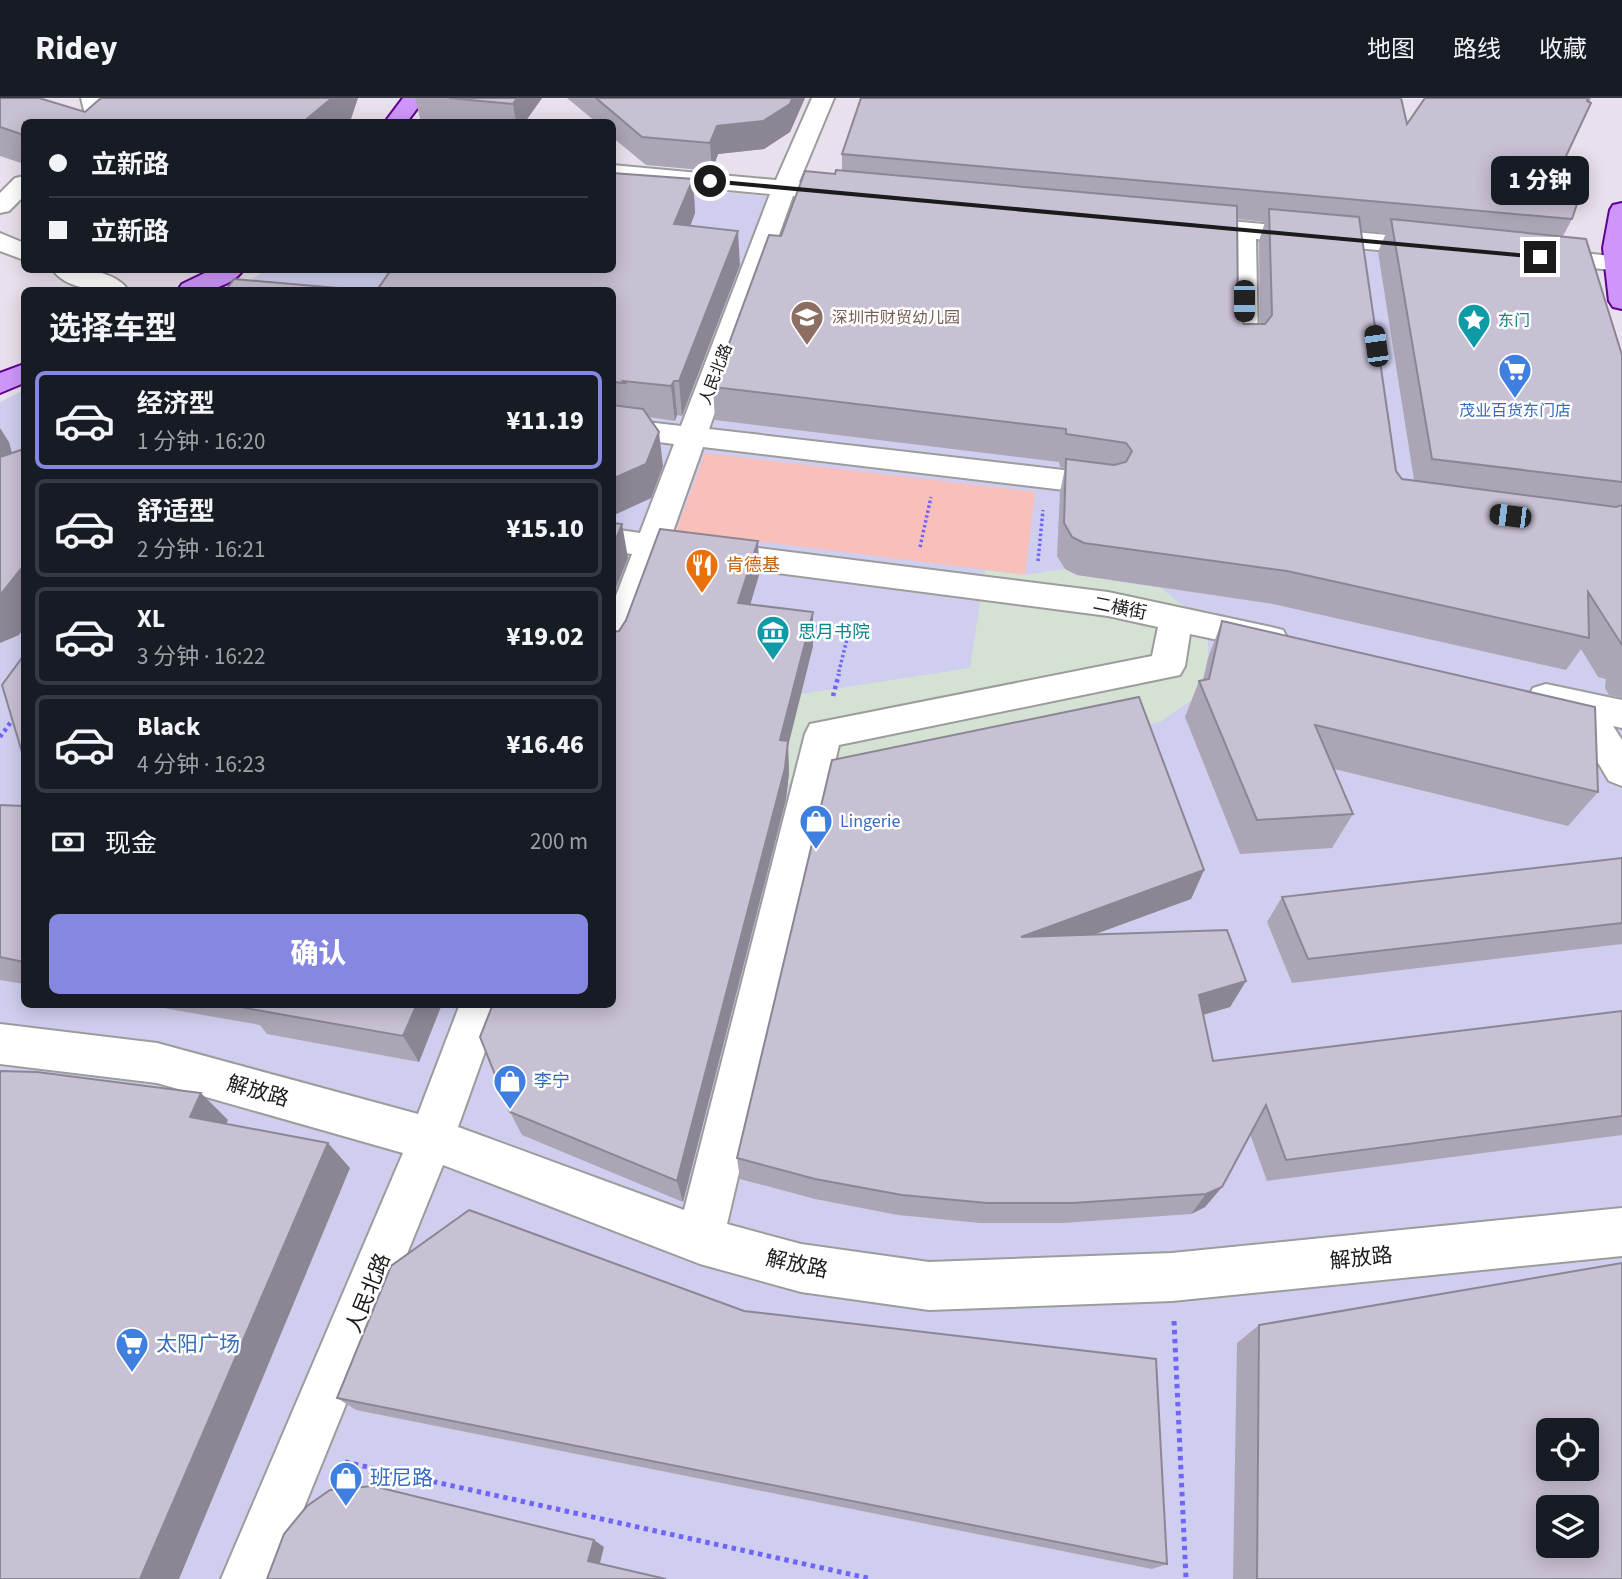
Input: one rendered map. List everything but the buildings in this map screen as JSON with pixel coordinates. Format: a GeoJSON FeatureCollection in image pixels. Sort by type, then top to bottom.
{"type":"FeatureCollection","features":[{"type":"Feature","properties":{"kind":"main road"},"geometry":{"type":"LineString","coordinates":[[398,119],[414,98]]}},
{"type":"Feature","properties":{"kind":"main road"},"geometry":{"type":"LineString","coordinates":[[1622,210],[1617,264],[1622,301]]}},
{"type":"Feature","properties":{"kind":"main road"},"geometry":{"type":"LineString","coordinates":[[197,287],[224,273]]}},
{"type":"Feature","properties":{"kind":"main road"},"geometry":{"type":"LineString","coordinates":[[0,384],[21,374]]}},
{"type":"Feature","properties":{"kind":"street"},"geometry":{"type":"LineString","coordinates":[[92,98],[97,116],[93,119]]}},
{"type":"Feature","properties":{"kind":"street","name":"人民北路"},"geometry":{"type":"LineString","coordinates":[[616,641],[784,188],[822,98]]}},
{"type":"Feature","properties":{"kind":"street"},"geometry":{"type":"LineString","coordinates":[[616,172],[881,197]]}},
{"type":"Feature","properties":{"kind":"street"},"geometry":{"type":"LineString","coordinates":[[0,206],[21,186]]}},
{"type":"Feature","properties":{"kind":"street"},"geometry":{"type":"LineString","coordinates":[[1160,222],[1243,230],[1363,254],[1455,249]]}},
{"type":"Feature","properties":{"kind":"street"},"geometry":{"type":"LineString","coordinates":[[1243,230],[1244,348]]}},
{"type":"Feature","properties":{"kind":"street"},"geometry":{"type":"LineString","coordinates":[[0,241],[21,251]]}},
{"type":"Feature","properties":{"kind":"street"},"geometry":{"type":"LineString","coordinates":[[1522,255],[1617,264]]}},
{"type":"Feature","properties":{"kind":"street"},"geometry":{"type":"LineString","coordinates":[[73,273],[107,287]]}},
{"type":"Feature","properties":{"kind":"street"},"geometry":{"type":"LineString","coordinates":[[616,428],[1106,485]]}},
{"type":"Feature","properties":{"kind":"street","name":"二横街"},"geometry":{"type":"LineString","coordinates":[[616,540],[1108,604],[1301,646]]}},
{"type":"Feature","properties":{"kind":"street"},"geometry":{"type":"LineString","coordinates":[[700,1240],[823,734],[1168,666],[1176,619]]}},
{"type":"Feature","properties":{"kind":"street"},"geometry":{"type":"LineString","coordinates":[[1516,691],[1622,714]]}},
{"type":"Feature","properties":{"kind":"street"},"geometry":{"type":"LineString","coordinates":[[1582,705],[1622,771]]}},
{"type":"Feature","properties":{"kind":"street","name":"人民北路"},"geometry":{"type":"LineString","coordinates":[[248,1579],[303,1453],[431,1139],[480,1008]]}},
{"type":"Feature","properties":{"kind":"street","name":"解放路"},"geometry":{"type":"LineString","coordinates":[[0,1044],[157,1063],[431,1139],[700,1240],[801,1268],[929,1286],[1172,1277],[1622,1232]]}},
{"type":"Feature","properties":{"kind":"path"},"geometry":{"type":"LineString","coordinates":[[914,578],[937,465]]}},
{"type":"Feature","properties":{"kind":"path"},"geometry":{"type":"LineString","coordinates":[[1034,594],[1046,478]]}},
{"type":"Feature","properties":{"kind":"path"},"geometry":{"type":"LineString","coordinates":[[798,625],[849,631],[823,734]]}},
{"type":"Feature","properties":{"kind":"path"},"geometry":{"type":"LineString","coordinates":[[0,737],[16,714]]}},
{"type":"Feature","properties":{"kind":"path"},"geometry":{"type":"LineString","coordinates":[[1172,1277],[1186,1579]]}},
{"type":"Feature","properties":{"kind":"path"},"geometry":{"type":"LineString","coordinates":[[303,1453],[872,1579]]}},
{"type":"Feature","properties":{"kind":"shaded area"},"geometry":{"type":"Polygon","coordinates":[[[616,182],[1581,271],[1599,282],[1622,358],[1622,1579],[0,1579],[0,402],[21,392],[21,1008],[616,1008],[616,287],[240,287],[261,273],[616,273],[616,182]]]}},
{"type":"Feature","properties":{"kind":"shaded area"},"geometry":{"type":"Polygon","coordinates":[[[705,453],[1035,492],[1025,575],[676,531],[705,453]]]}},
{"type":"Feature","properties":{"kind":"shaded area"},"geometry":{"type":"Polygon","coordinates":[[[1065,569],[1077,575],[1161,588],[1208,626],[1208,658],[1199,695],[1160,722],[834,789],[787,783],[789,742],[801,694],[970,668],[985,570],[1025,575],[1065,569]]]}},
{"type":"Feature","properties":{"kind":"place","name":"深圳市财贸幼儿园"},"geometry":{"type":"Point","coordinates":[807,347]}},
{"type":"Feature","properties":{"kind":"place","name":"东门"},"geometry":{"type":"Point","coordinates":[1474,350]}},
{"type":"Feature","properties":{"kind":"place","name":"茂业百货东门店"},"geometry":{"type":"Point","coordinates":[1515,400]}},
{"type":"Feature","properties":{"kind":"place","name":"肯德基"},"geometry":{"type":"Point","coordinates":[702,595]}},
{"type":"Feature","properties":{"kind":"place","name":"思月书院"},"geometry":{"type":"Point","coordinates":[773,662]}},
{"type":"Feature","properties":{"kind":"place","name":"Lingerie"},"geometry":{"type":"Point","coordinates":[816,851]}},
{"type":"Feature","properties":{"kind":"place","name":"李宁"},"geometry":{"type":"Point","coordinates":[510,1111]}},
{"type":"Feature","properties":{"kind":"place","name":"太阳广场"},"geometry":{"type":"Point","coordinates":[132,1374]}},
{"type":"Feature","properties":{"kind":"place","name":"班尼路"},"geometry":{"type":"Point","coordinates":[346,1508]}},
{"type":"Feature","properties":{"kind":"route"},"geometry":{"type":"LineString","coordinates":[[710,181],[1540,257]]}}]}
